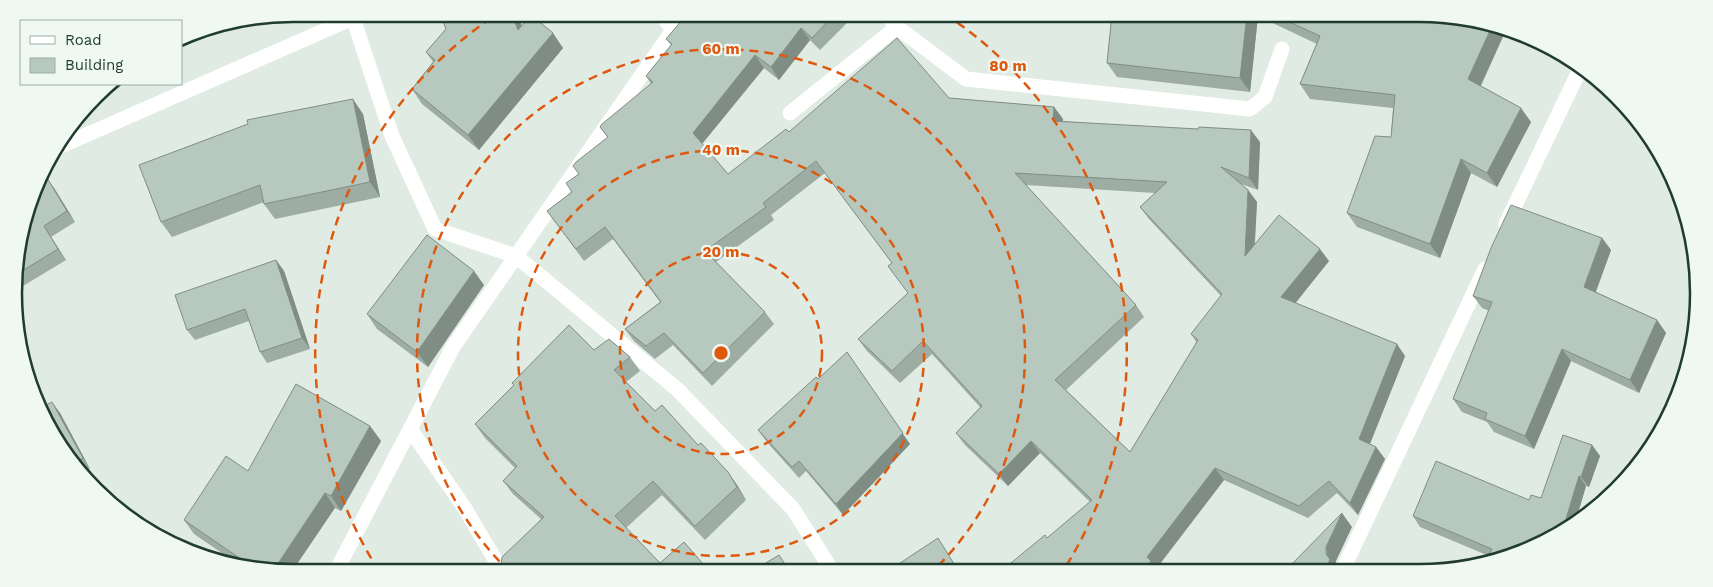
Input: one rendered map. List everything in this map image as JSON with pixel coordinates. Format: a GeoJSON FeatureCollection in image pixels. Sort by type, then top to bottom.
{"type":"FeatureCollection","features":[{"type":"Feature","properties":{"kind":"street"},"geometry":{"type":"LineString","coordinates":[[69,142],[343,22]]}},
{"type":"Feature","properties":{"kind":"street"},"geometry":{"type":"LineString","coordinates":[[353,22],[392,136],[434,229],[516,256],[677,389],[793,510],[828,564]]}},
{"type":"Feature","properties":{"kind":"street"},"geometry":{"type":"LineString","coordinates":[[666,22],[672,30]]}},
{"type":"Feature","properties":{"kind":"street"},"geometry":{"type":"LineString","coordinates":[[340,564],[453,347],[678,22]]}},
{"type":"Feature","properties":{"kind":"street"},"geometry":{"type":"LineString","coordinates":[[893,22],[966,79],[1250,109],[1265,97],[1282,50]]}},
{"type":"Feature","properties":{"kind":"street"},"geometry":{"type":"LineString","coordinates":[[790,113],[897,27]]}},
{"type":"Feature","properties":{"kind":"street"},"geometry":{"type":"LineString","coordinates":[[1501,236],[1578,74]]}},
{"type":"Feature","properties":{"kind":"street"},"geometry":{"type":"LineString","coordinates":[[1345,564],[1492,254]]}},
{"type":"Feature","properties":{"kind":"street"},"geometry":{"type":"LineString","coordinates":[[410,429],[464,507],[498,564]]}},
{"type":"Feature","properties":{"kind":"building"},"geometry":{"type":"Polygon","coordinates":[[[443,22],[515,22],[518,30],[525,22],[540,22],[553,33],[468,135],[412,89],[435,60],[426,52],[446,29],[443,22]]]}},
{"type":"Feature","properties":{"kind":"building"},"geometry":{"type":"Polygon","coordinates":[[[680,22],[827,22],[812,38],[801,28],[771,67],[755,55],[693,133],[728,174],[786,129],[789,132],[897,38],[949,98],[1054,107],[1053,121],[1251,130],[1249,178],[1221,167],[1248,190],[1245,256],[1279,215],[1320,249],[1281,297],[1397,344],[1359,439],[1376,447],[1350,503],[1329,481],[1299,506],[1215,468],[1147,557],[1151,561],[1148,564],[1010,564],[1045,535],[1047,538],[1092,500],[1031,441],[999,474],[956,433],[982,406],[923,341],[892,371],[858,339],[908,293],[888,266],[892,263],[816,161],[763,203],[766,207],[705,251],[765,312],[703,373],[664,333],[646,346],[625,329],[661,302],[605,227],[576,249],[547,211],[572,192],[566,183],[579,174],[573,166],[608,137],[600,127],[602,124],[653,82],[646,76],[672,44],[666,39],[680,22]],[[1015,173],[1136,305],[1055,380],[1130,452],[1198,340],[1191,334],[1222,294],[1140,207],[1167,182],[1015,173]]]}},
{"type":"Feature","properties":{"kind":"building"},"geometry":{"type":"Polygon","coordinates":[[[1111,22],[1246,22],[1240,78],[1107,63],[1111,22]]]}},
{"type":"Feature","properties":{"kind":"building"},"geometry":{"type":"Polygon","coordinates":[[[1289,22],[1420,22],[1455,25],[1489,32],[1468,79],[1521,108],[1487,173],[1461,159],[1430,244],[1347,213],[1375,136],[1391,137],[1395,95],[1300,84],[1320,36],[1289,22]]]}},
{"type":"Feature","properties":{"kind":"building"},"geometry":{"type":"Polygon","coordinates":[[[353,99],[370,182],[264,204],[260,185],[161,222],[139,165],[248,124],[247,120],[353,99]]]}},
{"type":"Feature","properties":{"kind":"building"},"geometry":{"type":"Polygon","coordinates":[[[48,179],[67,211],[44,226],[58,249],[24,270],[32,223],[48,179]]]}},
{"type":"Feature","properties":{"kind":"building"},"geometry":{"type":"Polygon","coordinates":[[[1511,205],[1602,238],[1584,287],[1657,320],[1630,380],[1562,349],[1525,436],[1485,419],[1487,413],[1453,399],[1492,302],[1473,296],[1491,248],[1511,205]]]}},
{"type":"Feature","properties":{"kind":"building"},"geometry":{"type":"Polygon","coordinates":[[[427,235],[474,271],[417,352],[367,314],[427,235]]]}},
{"type":"Feature","properties":{"kind":"building"},"geometry":{"type":"Polygon","coordinates":[[[276,260],[302,338],[260,352],[245,309],[187,330],[175,295],[276,260]]]}},
{"type":"Feature","properties":{"kind":"building"},"geometry":{"type":"Polygon","coordinates":[[[569,325],[594,350],[609,339],[630,357],[614,370],[655,411],[662,405],[698,445],[701,443],[728,472],[737,487],[695,526],[653,481],[615,516],[660,563],[684,542],[703,564],[501,564],[502,557],[544,517],[503,481],[517,466],[475,424],[514,385],[512,383],[569,325]]]}},
{"type":"Feature","properties":{"kind":"building"},"geometry":{"type":"Polygon","coordinates":[[[847,352],[903,433],[836,504],[799,461],[792,467],[758,430],[816,377],[818,379],[847,352]]]}},
{"type":"Feature","properties":{"kind":"building"},"geometry":{"type":"Polygon","coordinates":[[[296,384],[370,426],[331,496],[325,493],[278,564],[237,558],[184,520],[226,456],[248,471],[296,384]]]}},
{"type":"Feature","properties":{"kind":"building"},"geometry":{"type":"Polygon","coordinates":[[[52,402],[83,458],[80,460],[68,444],[46,405],[52,402]]]}},
{"type":"Feature","properties":{"kind":"building"},"geometry":{"type":"Polygon","coordinates":[[[1563,435],[1592,445],[1581,477],[1579,476],[1565,522],[1523,544],[1489,555],[1492,549],[1413,516],[1436,461],[1529,500],[1531,495],[1541,498],[1563,435]]]}},
{"type":"Feature","properties":{"kind":"building"},"geometry":{"type":"Polygon","coordinates":[[[1342,513],[1326,547],[1326,554],[1330,559],[1328,564],[1292,564],[1342,513]]]}},
{"type":"Feature","properties":{"kind":"building"},"geometry":{"type":"Polygon","coordinates":[[[938,538],[954,564],[899,564],[938,538]]]}},
{"type":"Feature","properties":{"kind":"building"},"geometry":{"type":"Polygon","coordinates":[[[779,555],[785,564],[764,564],[779,555]]]}}]}
